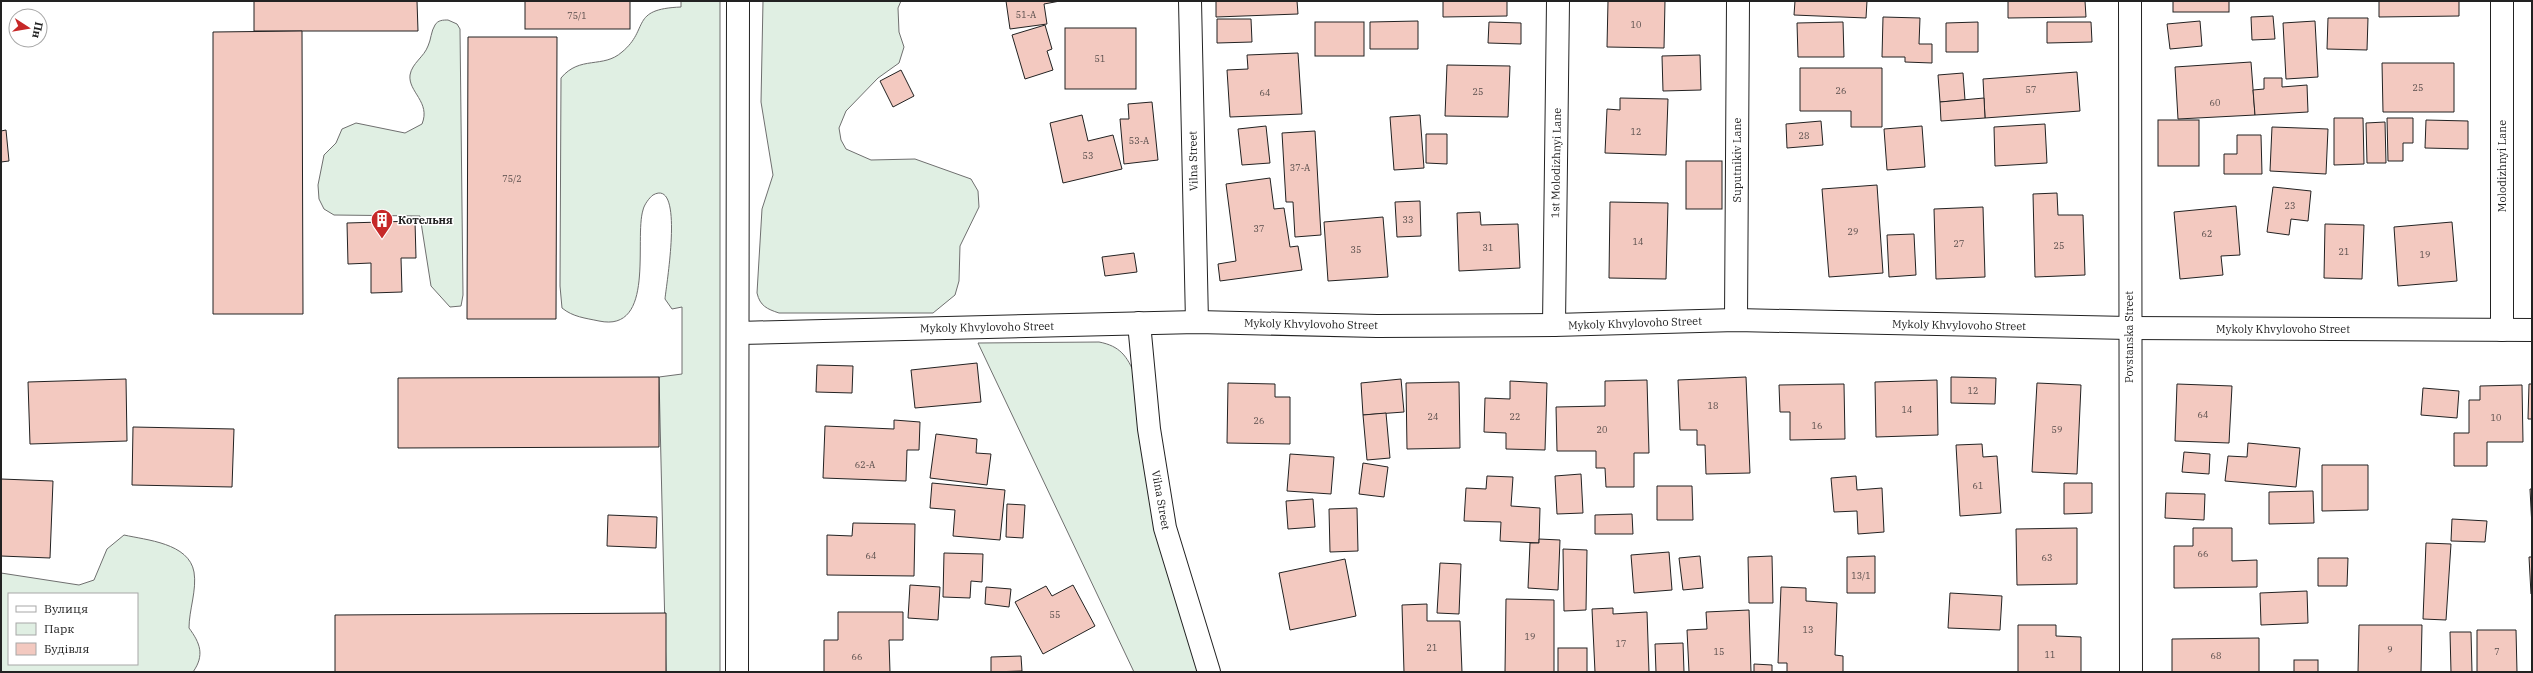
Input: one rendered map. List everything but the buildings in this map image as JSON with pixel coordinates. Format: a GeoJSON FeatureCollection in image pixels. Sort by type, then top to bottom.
{"type":"FeatureCollection","features":[{"type":"Feature","properties":{"kind":"street"},"geometry":{"type":"LineString","coordinates":[[737,672],[738,1]]}},
{"type":"Feature","properties":{"kind":"street","name":"Vilna Street"},"geometry":{"type":"LineString","coordinates":[[1190,1],[1197,322]]}},
{"type":"Feature","properties":{"kind":"street","name":"1st Molodizhnyi Lane"},"geometry":{"type":"LineString","coordinates":[[1554,325],[1558,1]]}},
{"type":"Feature","properties":{"kind":"street","name":"Suputnikiv Lane"},"geometry":{"type":"LineString","coordinates":[[1736,320],[1738,1]]}},
{"type":"Feature","properties":{"kind":"street","name":"Povstanska Street"},"geometry":{"type":"LineString","coordinates":[[2130,1],[2129,328],[2131,672]]}},
{"type":"Feature","properties":{"kind":"street","name":"Molodizhnyi Lane"},"geometry":{"type":"LineString","coordinates":[[2502,1],[2502,330]]}},
{"type":"Feature","properties":{"kind":"street","name":"Mykoly Khvylovoho Street"},"geometry":{"type":"LineString","coordinates":[[738,333],[1197,322],[1377,326],[1554,325],[1736,320],[2129,328],[2532,330]]}},
{"type":"Feature","properties":{"kind":"street","name":"Vilna Street"},"geometry":{"type":"LineString","coordinates":[[1140,323],[1149,429],[1165,528],[1208,672]]}},
{"type":"Feature","properties":{"kind":"green space"},"geometry":{"type":"Polygon","coordinates":[[[681,1],[720,1],[720,672],[666,672],[659,377],[682,374],[682,307],[672,309],[665,299],[670,256],[671,217],[669,202],[663,194],[653,195],[644,208],[641,224],[639,281],[636,299],[629,313],[617,321],[599,321],[575,315],[562,308],[560,286],[561,78],[568,71],[576,67],[615,57],[630,44],[647,16],[665,9],[681,7],[681,1]]]}},
{"type":"Feature","properties":{"kind":"green space"},"geometry":{"type":"Polygon","coordinates":[[[763,1],[901,1],[898,8],[899,32],[904,47],[899,63],[878,78],[846,111],[839,128],[841,140],[846,149],[871,160],[915,159],[971,179],[978,191],[979,207],[960,246],[959,281],[955,295],[933,313],[779,313],[768,308],[760,301],[757,293],[762,209],[773,175],[761,102],[763,1]]]}},
{"type":"Feature","properties":{"kind":"green space"},"geometry":{"type":"Polygon","coordinates":[[[442,20],[448,20],[457,24],[460,29],[463,295],[461,306],[450,307],[431,286],[420,216],[334,215],[324,209],[319,199],[318,185],[324,155],[336,143],[342,129],[356,123],[405,133],[422,124],[424,109],[412,87],[410,81],[411,71],[426,50],[436,23],[442,20]]]}},
{"type":"Feature","properties":{"kind":"green space"},"geometry":{"type":"Polygon","coordinates":[[[1099,342],[1118,349],[1126,357],[1135,375],[1156,527],[1198,672],[1134,672],[978,343],[1099,342]]]}},
{"type":"Feature","properties":{"kind":"green space"},"geometry":{"type":"Polygon","coordinates":[[[124,535],[165,544],[184,555],[190,562],[195,579],[189,628],[196,639],[200,649],[200,655],[197,666],[193,672],[1,672],[1,573],[79,585],[94,580],[107,549],[124,535]]]}},
{"type":"Feature","properties":{"kind":"place","name":"Котельня"},"geometry":{"type":"Point","coordinates":[382,240]}}]}
